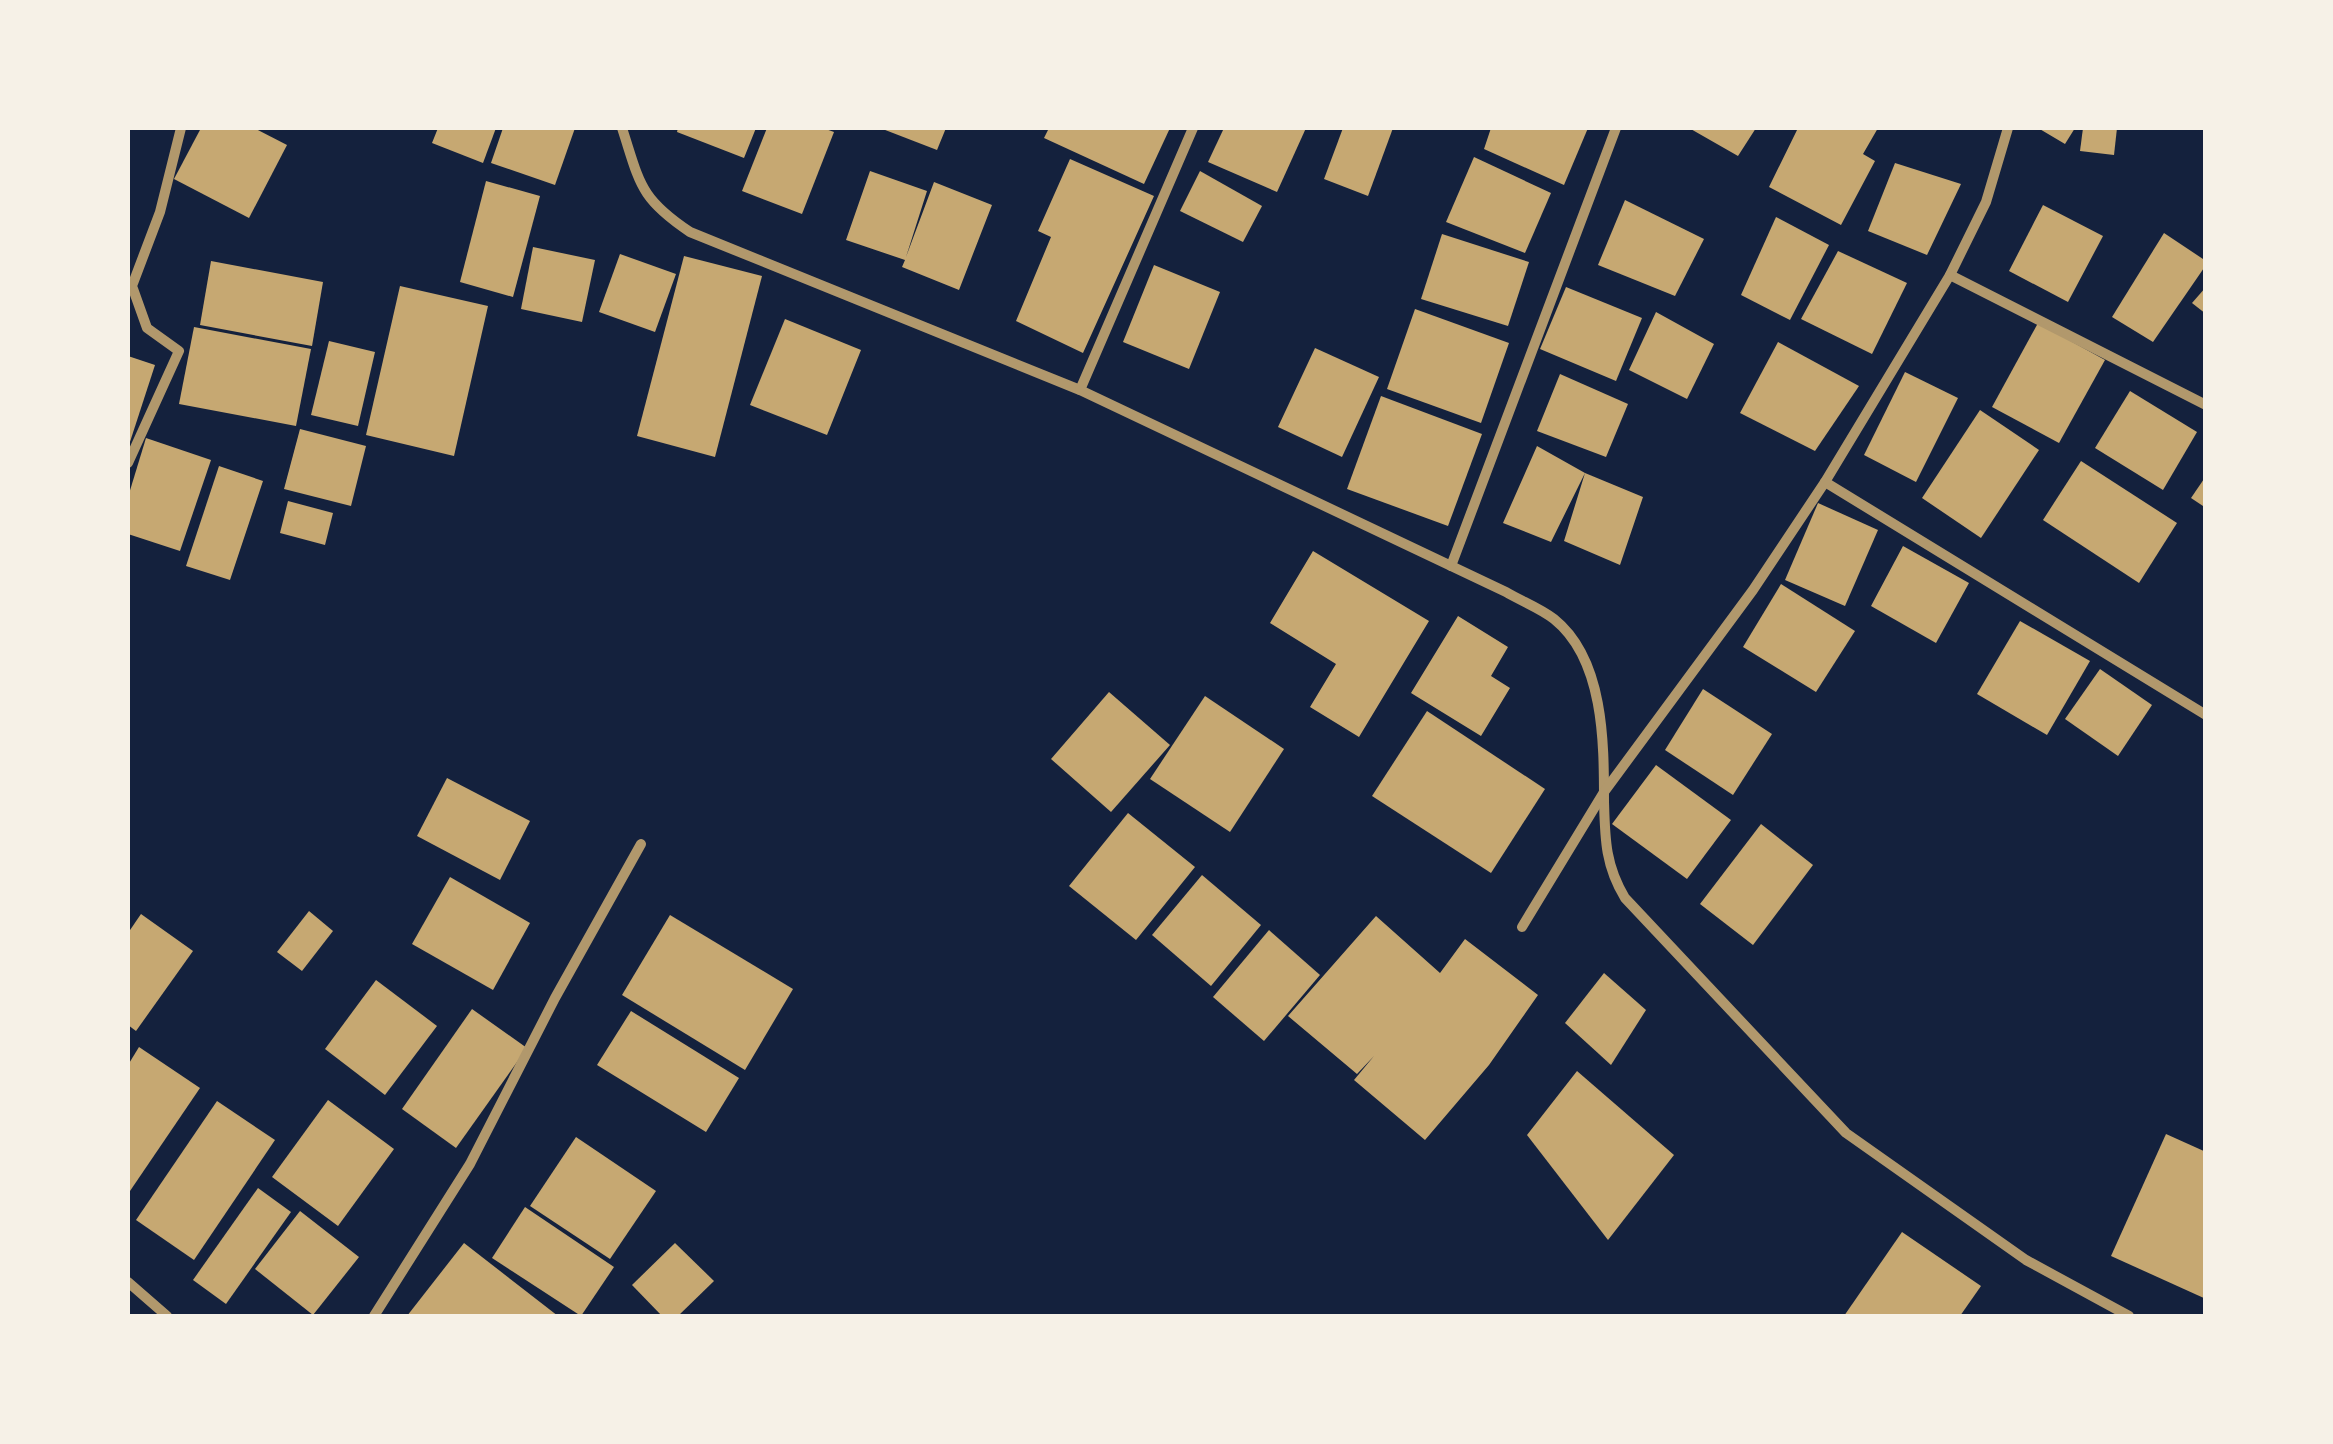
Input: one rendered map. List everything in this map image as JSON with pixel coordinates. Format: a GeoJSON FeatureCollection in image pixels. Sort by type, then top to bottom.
{"type":"FeatureCollection","features":[{"type":"Feature","properties":{"kind":"street"},"geometry":{"type":"LineString","coordinates":[[128,463],[179,350],[147,328],[132,286],[160,212],[180,128]]}},
{"type":"Feature","properties":{"kind":"street"},"geometry":{"type":"LineString","coordinates":[[622,128],[642,190],[662,213],[690,232],[1080,390],[1554,618],[1583,651],[1598,706],[1605,852],[1611,876],[1625,898],[1846,1133],[2026,1260],[2129,1316]]}},
{"type":"Feature","properties":{"kind":"street"},"geometry":{"type":"LineString","coordinates":[[1080,390],[1193,128]]}},
{"type":"Feature","properties":{"kind":"street"},"geometry":{"type":"LineString","coordinates":[[1451,566],[1616,128]]}},
{"type":"Feature","properties":{"kind":"street"},"geometry":{"type":"LineString","coordinates":[[1522,926],[1604,792],[1753,590],[1825,482],[1950,275],[1986,202],[2008,128]]}},
{"type":"Feature","properties":{"kind":"street"},"geometry":{"type":"LineString","coordinates":[[1950,275],[2206,405]]}},
{"type":"Feature","properties":{"kind":"street"},"geometry":{"type":"LineString","coordinates":[[1825,482],[2206,715]]}},
{"type":"Feature","properties":{"kind":"street"},"geometry":{"type":"LineString","coordinates":[[374,1316],[470,1164],[555,998],[641,844]]}},
{"type":"Feature","properties":{"kind":"street"},"geometry":{"type":"LineString","coordinates":[[128,1282],[166,1316]]}},
{"type":"Feature","properties":{"kind":"building"},"geometry":{"type":"Polygon","coordinates":[[[201,128],[254,128],[287,145],[249,218],[174,179],[201,128]]]}},
{"type":"Feature","properties":{"kind":"building"},"geometry":{"type":"Polygon","coordinates":[[[438,128],[496,128],[483,163],[432,143],[438,128]]]}},
{"type":"Feature","properties":{"kind":"building"},"geometry":{"type":"Polygon","coordinates":[[[503,128],[575,128],[555,185],[491,163],[503,128]]]}},
{"type":"Feature","properties":{"kind":"building"},"geometry":{"type":"Polygon","coordinates":[[[678,128],[756,128],[744,158],[677,132],[678,128]]]}},
{"type":"Feature","properties":{"kind":"building"},"geometry":{"type":"Polygon","coordinates":[[[767,128],[823,128],[834,132],[802,214],[742,191],[767,128]]]}},
{"type":"Feature","properties":{"kind":"building"},"geometry":{"type":"Polygon","coordinates":[[[880,128],[946,128],[937,150],[880,128]]]}},
{"type":"Feature","properties":{"kind":"building"},"geometry":{"type":"Polygon","coordinates":[[[1049,128],[1170,128],[1144,184],[1044,138],[1049,128]]]}},
{"type":"Feature","properties":{"kind":"building"},"geometry":{"type":"Polygon","coordinates":[[[1224,128],[1306,128],[1277,192],[1208,162],[1224,128]]]}},
{"type":"Feature","properties":{"kind":"building"},"geometry":{"type":"Polygon","coordinates":[[[1343,128],[1393,128],[1368,196],[1324,179],[1343,128]]]}},
{"type":"Feature","properties":{"kind":"building"},"geometry":{"type":"Polygon","coordinates":[[[1491,128],[1588,128],[1564,185],[1484,149],[1491,128]]]}},
{"type":"Feature","properties":{"kind":"building"},"geometry":{"type":"Polygon","coordinates":[[[1689,128],[1756,128],[1738,156],[1689,128]]]}},
{"type":"Feature","properties":{"kind":"building"},"geometry":{"type":"Polygon","coordinates":[[[1798,128],[1878,128],[1863,154],[1875,161],[1841,225],[1769,187],[1798,128]]]}},
{"type":"Feature","properties":{"kind":"building"},"geometry":{"type":"Polygon","coordinates":[[[2038,128],[2075,128],[2065,144],[2038,128]]]}},
{"type":"Feature","properties":{"kind":"building"},"geometry":{"type":"Polygon","coordinates":[[[2083,128],[2117,128],[2114,155],[2080,151],[2083,128]]]}},
{"type":"Feature","properties":{"kind":"building"},"geometry":{"type":"Polygon","coordinates":[[[1474,157],[1551,193],[1525,253],[1446,222],[1474,157]]]}},
{"type":"Feature","properties":{"kind":"building"},"geometry":{"type":"Polygon","coordinates":[[[1070,159],[1154,196],[1083,353],[1016,321],[1051,237],[1038,231],[1070,159]]]}},
{"type":"Feature","properties":{"kind":"building"},"geometry":{"type":"Polygon","coordinates":[[[1895,163],[1961,184],[1927,255],[1868,231],[1895,163]]]}},
{"type":"Feature","properties":{"kind":"building"},"geometry":{"type":"Polygon","coordinates":[[[870,171],[927,191],[906,257],[934,182],[992,205],[959,290],[902,267],[905,260],[846,240],[870,171]]]}},
{"type":"Feature","properties":{"kind":"building"},"geometry":{"type":"Polygon","coordinates":[[[1200,171],[1262,206],[1243,242],[1180,211],[1200,171]]]}},
{"type":"Feature","properties":{"kind":"building"},"geometry":{"type":"Polygon","coordinates":[[[486,181],[540,196],[513,297],[460,282],[486,181]]]}},
{"type":"Feature","properties":{"kind":"building"},"geometry":{"type":"Polygon","coordinates":[[[1625,200],[1704,239],[1675,296],[1598,265],[1625,200]]]}},
{"type":"Feature","properties":{"kind":"building"},"geometry":{"type":"Polygon","coordinates":[[[2043,205],[2103,236],[2068,302],[2009,271],[2043,205]]]}},
{"type":"Feature","properties":{"kind":"building"},"geometry":{"type":"Polygon","coordinates":[[[1776,217],[1829,245],[1790,320],[1741,295],[1776,217]]]}},
{"type":"Feature","properties":{"kind":"building"},"geometry":{"type":"Polygon","coordinates":[[[2164,233],[2206,261],[2206,265],[2153,342],[2112,317],[2164,233]]]}},
{"type":"Feature","properties":{"kind":"building"},"geometry":{"type":"Polygon","coordinates":[[[1442,234],[1529,262],[1508,326],[1421,299],[1442,234]]]}},
{"type":"Feature","properties":{"kind":"building"},"geometry":{"type":"Polygon","coordinates":[[[533,247],[595,260],[582,322],[521,309],[533,247]]]}},
{"type":"Feature","properties":{"kind":"building"},"geometry":{"type":"Polygon","coordinates":[[[1838,251],[1907,283],[1872,354],[1801,319],[1838,251]]]}},
{"type":"Feature","properties":{"kind":"building"},"geometry":{"type":"Polygon","coordinates":[[[620,254],[676,274],[655,332],[599,312],[620,254]]]}},
{"type":"Feature","properties":{"kind":"building"},"geometry":{"type":"Polygon","coordinates":[[[684,256],[762,276],[715,457],[637,436],[684,256]]]}},
{"type":"Feature","properties":{"kind":"building"},"geometry":{"type":"Polygon","coordinates":[[[211,261],[323,282],[312,346],[200,325],[211,261]]]}},
{"type":"Feature","properties":{"kind":"building"},"geometry":{"type":"Polygon","coordinates":[[[1154,265],[1220,292],[1189,369],[1123,342],[1154,265]]]}},
{"type":"Feature","properties":{"kind":"building"},"geometry":{"type":"Polygon","coordinates":[[[400,286],[488,306],[454,456],[366,435],[400,286]]]}},
{"type":"Feature","properties":{"kind":"building"},"geometry":{"type":"Polygon","coordinates":[[[1566,287],[1642,318],[1616,381],[1540,349],[1566,287]]]}},
{"type":"Feature","properties":{"kind":"building"},"geometry":{"type":"Polygon","coordinates":[[[2206,287],[2206,314],[2192,303],[2206,287]]]}},
{"type":"Feature","properties":{"kind":"building"},"geometry":{"type":"Polygon","coordinates":[[[1415,309],[1509,343],[1481,423],[1387,389],[1415,309]]]}},
{"type":"Feature","properties":{"kind":"building"},"geometry":{"type":"Polygon","coordinates":[[[1656,312],[1714,344],[1687,399],[1629,370],[1656,312]]]}},
{"type":"Feature","properties":{"kind":"building"},"geometry":{"type":"Polygon","coordinates":[[[785,319],[861,350],[827,435],[750,405],[785,319]]]}},
{"type":"Feature","properties":{"kind":"building"},"geometry":{"type":"Polygon","coordinates":[[[2038,323],[2105,360],[2059,443],[1992,407],[2038,323]]]}},
{"type":"Feature","properties":{"kind":"building"},"geometry":{"type":"Polygon","coordinates":[[[194,327],[311,349],[296,426],[179,404],[194,327]]]}},
{"type":"Feature","properties":{"kind":"building"},"geometry":{"type":"Polygon","coordinates":[[[329,341],[375,352],[358,426],[311,415],[329,341]]]}},
{"type":"Feature","properties":{"kind":"building"},"geometry":{"type":"Polygon","coordinates":[[[1778,342],[1859,386],[1815,451],[1740,413],[1778,342]]]}},
{"type":"Feature","properties":{"kind":"building"},"geometry":{"type":"Polygon","coordinates":[[[1315,348],[1379,377],[1342,457],[1278,427],[1315,348]]]}},
{"type":"Feature","properties":{"kind":"building"},"geometry":{"type":"Polygon","coordinates":[[[128,356],[155,365],[128,448],[128,356]]]}},
{"type":"Feature","properties":{"kind":"building"},"geometry":{"type":"Polygon","coordinates":[[[1905,372],[1958,398],[1916,482],[1864,455],[1905,372]]]}},
{"type":"Feature","properties":{"kind":"building"},"geometry":{"type":"Polygon","coordinates":[[[1560,374],[1628,404],[1606,457],[1537,431],[1560,374]]]}},
{"type":"Feature","properties":{"kind":"building"},"geometry":{"type":"Polygon","coordinates":[[[2130,391],[2197,432],[2163,490],[2095,448],[2130,391]]]}},
{"type":"Feature","properties":{"kind":"building"},"geometry":{"type":"Polygon","coordinates":[[[1381,396],[1482,434],[1448,526],[1347,489],[1381,396]]]}},
{"type":"Feature","properties":{"kind":"building"},"geometry":{"type":"Polygon","coordinates":[[[1980,410],[2039,450],[1981,538],[1922,498],[1980,410]]]}},
{"type":"Feature","properties":{"kind":"building"},"geometry":{"type":"Polygon","coordinates":[[[300,429],[366,446],[351,506],[284,489],[300,429]]]}},
{"type":"Feature","properties":{"kind":"building"},"geometry":{"type":"Polygon","coordinates":[[[146,438],[211,460],[180,551],[128,534],[128,497],[146,438]]]}},
{"type":"Feature","properties":{"kind":"building"},"geometry":{"type":"Polygon","coordinates":[[[1537,446],[1585,473],[1551,542],[1503,523],[1537,446]]]}},
{"type":"Feature","properties":{"kind":"building"},"geometry":{"type":"Polygon","coordinates":[[[2081,461],[2177,523],[2139,583],[2043,520],[2081,461]]]}},
{"type":"Feature","properties":{"kind":"building"},"geometry":{"type":"Polygon","coordinates":[[[219,466],[263,481],[230,580],[186,566],[219,466]]]}},
{"type":"Feature","properties":{"kind":"building"},"geometry":{"type":"Polygon","coordinates":[[[1585,473],[1643,497],[1620,565],[1564,541],[1585,473]]]}},
{"type":"Feature","properties":{"kind":"building"},"geometry":{"type":"Polygon","coordinates":[[[2206,476],[2206,508],[2191,498],[2206,476]]]}},
{"type":"Feature","properties":{"kind":"building"},"geometry":{"type":"Polygon","coordinates":[[[288,501],[333,513],[325,545],[280,533],[288,501]]]}},
{"type":"Feature","properties":{"kind":"building"},"geometry":{"type":"Polygon","coordinates":[[[1818,503],[1878,530],[1845,606],[1785,580],[1818,503]]]}},
{"type":"Feature","properties":{"kind":"building"},"geometry":{"type":"Polygon","coordinates":[[[1903,546],[1969,583],[1936,643],[1871,606],[1903,546]]]}},
{"type":"Feature","properties":{"kind":"building"},"geometry":{"type":"Polygon","coordinates":[[[1313,551],[1429,621],[1359,737],[1310,707],[1336,664],[1270,623],[1313,551]]]}},
{"type":"Feature","properties":{"kind":"building"},"geometry":{"type":"Polygon","coordinates":[[[1781,584],[1855,631],[1816,692],[1743,647],[1781,584]]]}},
{"type":"Feature","properties":{"kind":"building"},"geometry":{"type":"Polygon","coordinates":[[[1458,616],[1508,647],[1491,676],[1510,688],[1481,736],[1411,693],[1458,616]]]}},
{"type":"Feature","properties":{"kind":"building"},"geometry":{"type":"Polygon","coordinates":[[[2020,621],[2090,661],[2047,735],[1977,694],[2020,621]]]}},
{"type":"Feature","properties":{"kind":"building"},"geometry":{"type":"Polygon","coordinates":[[[2100,669],[2152,705],[2118,756],[2065,719],[2100,669]]]}},
{"type":"Feature","properties":{"kind":"building"},"geometry":{"type":"Polygon","coordinates":[[[1703,689],[1772,734],[1733,795],[1665,750],[1703,689]]]}},
{"type":"Feature","properties":{"kind":"building"},"geometry":{"type":"Polygon","coordinates":[[[1109,692],[1170,745],[1111,812],[1051,759],[1109,692]]]}},
{"type":"Feature","properties":{"kind":"building"},"geometry":{"type":"Polygon","coordinates":[[[1205,696],[1284,749],[1230,832],[1150,779],[1205,696]]]}},
{"type":"Feature","properties":{"kind":"building"},"geometry":{"type":"Polygon","coordinates":[[[1427,711],[1545,789],[1491,873],[1372,796],[1427,711]]]}},
{"type":"Feature","properties":{"kind":"building"},"geometry":{"type":"Polygon","coordinates":[[[1656,765],[1731,820],[1687,879],[1612,824],[1656,765]]]}},
{"type":"Feature","properties":{"kind":"building"},"geometry":{"type":"Polygon","coordinates":[[[447,778],[530,821],[500,880],[417,836],[447,778]]]}},
{"type":"Feature","properties":{"kind":"building"},"geometry":{"type":"Polygon","coordinates":[[[1128,813],[1195,867],[1136,940],[1069,886],[1128,813]]]}},
{"type":"Feature","properties":{"kind":"building"},"geometry":{"type":"Polygon","coordinates":[[[1761,824],[1813,865],[1753,945],[1700,904],[1761,824]]]}},
{"type":"Feature","properties":{"kind":"building"},"geometry":{"type":"Polygon","coordinates":[[[1202,875],[1261,925],[1211,986],[1152,935],[1202,875]]]}},
{"type":"Feature","properties":{"kind":"building"},"geometry":{"type":"Polygon","coordinates":[[[450,877],[530,923],[493,990],[412,944],[450,877]]]}},
{"type":"Feature","properties":{"kind":"building"},"geometry":{"type":"Polygon","coordinates":[[[309,911],[333,931],[302,971],[277,952],[309,911]]]}},
{"type":"Feature","properties":{"kind":"building"},"geometry":{"type":"Polygon","coordinates":[[[141,914],[193,951],[136,1031],[128,1025],[128,933],[141,914]]]}},
{"type":"Feature","properties":{"kind":"building"},"geometry":{"type":"Polygon","coordinates":[[[670,915],[793,989],[745,1070],[622,995],[670,915]]]}},
{"type":"Feature","properties":{"kind":"building"},"geometry":{"type":"Polygon","coordinates":[[[1376,916],[1440,973],[1465,939],[1538,995],[1489,1065],[1425,1140],[1354,1080],[1374,1056],[1357,1074],[1288,1016],[1376,916]]]}},
{"type":"Feature","properties":{"kind":"building"},"geometry":{"type":"Polygon","coordinates":[[[1269,930],[1320,975],[1264,1041],[1213,997],[1269,930]]]}},
{"type":"Feature","properties":{"kind":"building"},"geometry":{"type":"Polygon","coordinates":[[[1604,973],[1646,1010],[1611,1065],[1565,1023],[1604,973]]]}},
{"type":"Feature","properties":{"kind":"building"},"geometry":{"type":"Polygon","coordinates":[[[376,980],[437,1026],[385,1095],[325,1049],[376,980]]]}},
{"type":"Feature","properties":{"kind":"building"},"geometry":{"type":"Polygon","coordinates":[[[472,1009],[527,1048],[456,1148],[402,1109],[472,1009]]]}},
{"type":"Feature","properties":{"kind":"building"},"geometry":{"type":"Polygon","coordinates":[[[631,1011],[739,1078],[706,1132],[597,1065],[631,1011]]]}},
{"type":"Feature","properties":{"kind":"building"},"geometry":{"type":"Polygon","coordinates":[[[139,1047],[200,1088],[130,1191],[128,1065],[139,1047]]]}},
{"type":"Feature","properties":{"kind":"building"},"geometry":{"type":"Polygon","coordinates":[[[1577,1071],[1674,1155],[1608,1240],[1527,1135],[1577,1071]]]}},
{"type":"Feature","properties":{"kind":"building"},"geometry":{"type":"Polygon","coordinates":[[[328,1100],[394,1149],[338,1226],[272,1177],[328,1100]]]}},
{"type":"Feature","properties":{"kind":"building"},"geometry":{"type":"Polygon","coordinates":[[[217,1101],[275,1140],[194,1260],[136,1220],[217,1101]]]}},
{"type":"Feature","properties":{"kind":"building"},"geometry":{"type":"Polygon","coordinates":[[[2166,1134],[2206,1152],[2206,1299],[2111,1256],[2166,1134]]]}},
{"type":"Feature","properties":{"kind":"building"},"geometry":{"type":"Polygon","coordinates":[[[576,1137],[656,1191],[610,1259],[530,1206],[576,1137]]]}},
{"type":"Feature","properties":{"kind":"building"},"geometry":{"type":"Polygon","coordinates":[[[258,1188],[291,1212],[226,1304],[193,1280],[258,1188]]]}},
{"type":"Feature","properties":{"kind":"building"},"geometry":{"type":"Polygon","coordinates":[[[525,1207],[614,1267],[581,1316],[492,1258],[525,1207]]]}},
{"type":"Feature","properties":{"kind":"building"},"geometry":{"type":"Polygon","coordinates":[[[300,1211],[359,1257],[313,1315],[255,1269],[300,1211]]]}},
{"type":"Feature","properties":{"kind":"building"},"geometry":{"type":"Polygon","coordinates":[[[1902,1232],[1981,1286],[1960,1316],[1844,1316],[1902,1232]]]}},
{"type":"Feature","properties":{"kind":"building"},"geometry":{"type":"Polygon","coordinates":[[[464,1243],[558,1316],[407,1316],[464,1243]]]}},
{"type":"Feature","properties":{"kind":"building"},"geometry":{"type":"Polygon","coordinates":[[[675,1243],[714,1281],[678,1316],[662,1316],[632,1285],[675,1243]]]}}]}
